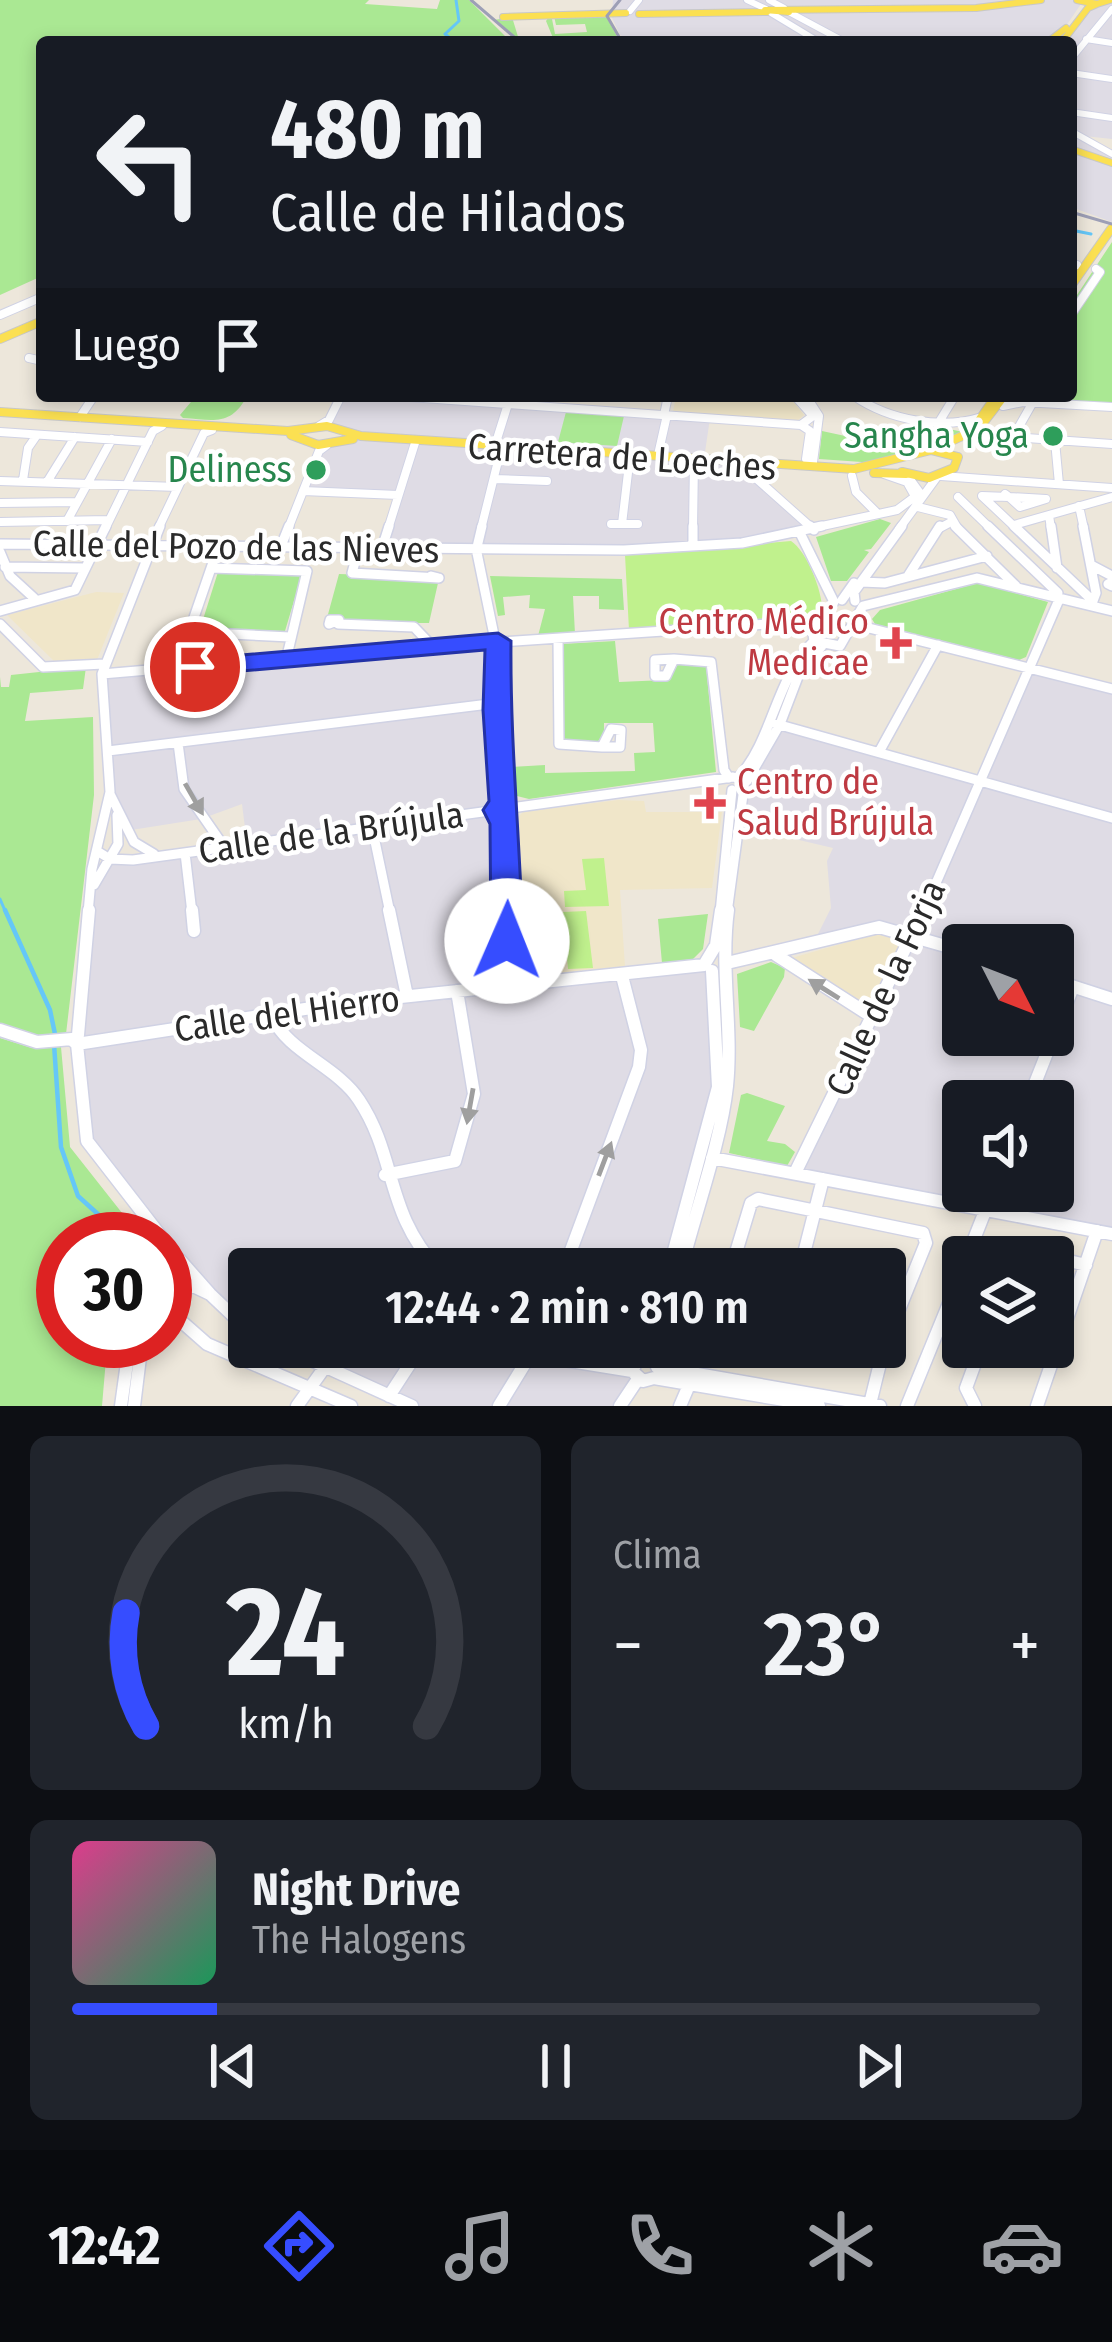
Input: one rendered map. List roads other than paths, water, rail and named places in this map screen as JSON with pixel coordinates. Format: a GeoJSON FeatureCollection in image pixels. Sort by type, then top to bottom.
{"type":"FeatureCollection","features":[{"type":"Feature","properties":{"kind":"main road"},"geometry":{"type":"LineString","coordinates":[[496,16],[975,7],[1024,0]]}},
{"type":"Feature","properties":{"kind":"main road"},"geometry":{"type":"LineString","coordinates":[[786,10],[801,14],[983,8],[1041,0]]}},
{"type":"Feature","properties":{"kind":"main road"},"geometry":{"type":"LineString","coordinates":[[1060,36],[1077,1],[1108,3]]}},
{"type":"Feature","properties":{"kind":"main road"},"geometry":{"type":"LineString","coordinates":[[1062,36],[1108,3]]}},
{"type":"Feature","properties":{"kind":"main road"},"geometry":{"type":"LineString","coordinates":[[519,14],[768,9]]}},
{"type":"Feature","properties":{"kind":"main road"},"geometry":{"type":"LineString","coordinates":[[1073,36],[1076,24]]}},
{"type":"Feature","properties":{"kind":"main road"},"geometry":{"type":"LineString","coordinates":[[1077,38],[1086,39]]}},
{"type":"Feature","properties":{"kind":"main road"},"geometry":{"type":"LineString","coordinates":[[1077,149],[1087,146],[1112,160]]}},
{"type":"Feature","properties":{"kind":"main road"},"geometry":{"type":"LineString","coordinates":[[1077,152],[1112,160]]}},
{"type":"Feature","properties":{"kind":"main road"},"geometry":{"type":"LineString","coordinates":[[1077,153],[1112,160]]}},
{"type":"Feature","properties":{"kind":"main road"},"geometry":{"type":"LineString","coordinates":[[1077,278],[1112,231]]}},
{"type":"Feature","properties":{"kind":"main road"},"geometry":{"type":"LineString","coordinates":[[1077,287],[1112,231]]}},
{"type":"Feature","properties":{"kind":"main road"},"geometry":{"type":"LineString","coordinates":[[0,337],[36,322]]}},
{"type":"Feature","properties":{"kind":"main road"},"geometry":{"type":"LineString","coordinates":[[938,486],[1002,402]]}},
{"type":"Feature","properties":{"kind":"main road","name":"Carretera de Loeches"},"geometry":{"type":"LineString","coordinates":[[0,414],[630,460],[907,475],[938,486]]}},
{"type":"Feature","properties":{"kind":"main road","name":"Carretera de Loeches"},"geometry":{"type":"LineString","coordinates":[[0,414],[205,431],[872,468],[963,438],[986,418]]}},
{"type":"Feature","properties":{"kind":"main road"},"geometry":{"type":"LineString","coordinates":[[934,448],[958,460]]}},
{"type":"Feature","properties":{"kind":"main road"},"geometry":{"type":"LineString","coordinates":[[898,461],[907,475]]}},
{"type":"Feature","properties":{"kind":"street"},"geometry":{"type":"LineString","coordinates":[[632,12],[639,0]]}},
{"type":"Feature","properties":{"kind":"street"},"geometry":{"type":"LineString","coordinates":[[747,0],[810,36]]}},
{"type":"Feature","properties":{"kind":"street"},"geometry":{"type":"LineString","coordinates":[[1077,50],[1108,3]]}},
{"type":"Feature","properties":{"kind":"street"},"geometry":{"type":"LineString","coordinates":[[747,10],[756,5]]}},
{"type":"Feature","properties":{"kind":"street"},"geometry":{"type":"LineString","coordinates":[[768,9],[786,10]]}},
{"type":"Feature","properties":{"kind":"street"},"geometry":{"type":"LineString","coordinates":[[496,16],[519,14]]}},
{"type":"Feature","properties":{"kind":"street"},"geometry":{"type":"LineString","coordinates":[[801,14],[835,36]]}},
{"type":"Feature","properties":{"kind":"street"},"geometry":{"type":"LineString","coordinates":[[1086,39],[1112,43]]}},
{"type":"Feature","properties":{"kind":"street"},"geometry":{"type":"LineString","coordinates":[[1077,74],[1112,79]]}},
{"type":"Feature","properties":{"kind":"street"},"geometry":{"type":"LineString","coordinates":[[1077,113],[1112,118]]}},
{"type":"Feature","properties":{"kind":"street"},"geometry":{"type":"LineString","coordinates":[[1077,137],[1087,146]]}},
{"type":"Feature","properties":{"kind":"street"},"geometry":{"type":"LineString","coordinates":[[1077,306],[1100,272],[1096,269]]}},
{"type":"Feature","properties":{"kind":"street"},"geometry":{"type":"LineString","coordinates":[[0,315],[36,300]]}},
{"type":"Feature","properties":{"kind":"street"},"geometry":{"type":"LineString","coordinates":[[29,358],[36,360]]}},
{"type":"Feature","properties":{"kind":"street"},"geometry":{"type":"LineString","coordinates":[[80,417],[90,402]]}},
{"type":"Feature","properties":{"kind":"street"},"geometry":{"type":"LineString","coordinates":[[281,545],[338,402]]}},
{"type":"Feature","properties":{"kind":"street"},"geometry":{"type":"LineString","coordinates":[[494,402],[527,402]]}},
{"type":"Feature","properties":{"kind":"street"},"geometry":{"type":"LineString","coordinates":[[543,402],[599,411],[801,425],[810,431],[806,459],[828,467]]}},
{"type":"Feature","properties":{"kind":"street"},"geometry":{"type":"LineString","coordinates":[[599,411],[601,402]]}},
{"type":"Feature","properties":{"kind":"street"},"geometry":{"type":"LineString","coordinates":[[658,455],[667,402]]}},
{"type":"Feature","properties":{"kind":"street"},"geometry":{"type":"LineString","coordinates":[[801,425],[814,416],[802,402]]}},
{"type":"Feature","properties":{"kind":"street"},"geometry":{"type":"LineString","coordinates":[[804,402],[819,416],[813,463]]}},
{"type":"Feature","properties":{"kind":"street"},"geometry":{"type":"LineString","coordinates":[[861,402],[960,425],[986,418]]}},
{"type":"Feature","properties":{"kind":"street"},"geometry":{"type":"LineString","coordinates":[[939,422],[952,402]]}},
{"type":"Feature","properties":{"kind":"street"},"geometry":{"type":"LineString","coordinates":[[1112,407],[1028,402],[1013,437],[1112,444]]}},
{"type":"Feature","properties":{"kind":"street"},"geometry":{"type":"LineString","coordinates":[[503,987],[509,911],[495,643],[477,550],[508,404]]}},
{"type":"Feature","properties":{"kind":"street"},"geometry":{"type":"LineString","coordinates":[[0,611],[75,590],[155,427]]}},
{"type":"Feature","properties":{"kind":"street"},"geometry":{"type":"LineString","coordinates":[[94,885],[119,837],[110,792],[103,669],[152,543],[205,431]]}},
{"type":"Feature","properties":{"kind":"street"},"geometry":{"type":"LineString","coordinates":[[0,432],[148,442]]}},
{"type":"Feature","properties":{"kind":"street"},"geometry":{"type":"LineString","coordinates":[[23,480],[28,448],[38,434]]}},
{"type":"Feature","properties":{"kind":"street"},"geometry":{"type":"LineString","coordinates":[[47,482],[74,437]]}},
{"type":"Feature","properties":{"kind":"street"},"geometry":{"type":"LineString","coordinates":[[67,520],[112,439]]}},
{"type":"Feature","properties":{"kind":"street"},"geometry":{"type":"LineString","coordinates":[[1055,441],[1059,484]]}},
{"type":"Feature","properties":{"kind":"street"},"geometry":{"type":"LineString","coordinates":[[382,548],[415,443]]}},
{"type":"Feature","properties":{"kind":"street"},"geometry":{"type":"LineString","coordinates":[[622,524],[630,460]]}},
{"type":"Feature","properties":{"kind":"street"},"geometry":{"type":"LineString","coordinates":[[958,460],[991,479]]}},
{"type":"Feature","properties":{"kind":"street"},"geometry":{"type":"LineString","coordinates":[[693,546],[694,461]]}},
{"type":"Feature","properties":{"kind":"street"},"geometry":{"type":"LineString","coordinates":[[741,465],[814,530]]}},
{"type":"Feature","properties":{"kind":"street"},"geometry":{"type":"LineString","coordinates":[[756,476],[768,466]]}},
{"type":"Feature","properties":{"kind":"street"},"geometry":{"type":"LineString","coordinates":[[879,473],[907,482],[909,509]]}},
{"type":"Feature","properties":{"kind":"street"},"geometry":{"type":"LineString","coordinates":[[791,625],[816,641],[845,644],[857,625],[859,604],[854,592],[921,489],[907,475]]}},
{"type":"Feature","properties":{"kind":"street"},"geometry":{"type":"LineString","coordinates":[[852,476],[856,492],[878,514]]}},
{"type":"Feature","properties":{"kind":"street"},"geometry":{"type":"LineString","coordinates":[[494,479],[547,481]]}},
{"type":"Feature","properties":{"kind":"street"},"geometry":{"type":"LineString","coordinates":[[958,497],[954,488],[974,479],[1111,494]]}},
{"type":"Feature","properties":{"kind":"street"},"geometry":{"type":"LineString","coordinates":[[676,1248],[704,1156],[718,1087],[717,964],[736,783],[777,724],[826,620],[909,509],[938,486],[991,479],[1111,494]]}},
{"type":"Feature","properties":{"kind":"street"},"geometry":{"type":"LineString","coordinates":[[0,481],[178,487]]}},
{"type":"Feature","properties":{"kind":"street"},"geometry":{"type":"LineString","coordinates":[[938,486],[971,509],[1058,598]]}},
{"type":"Feature","properties":{"kind":"street"},"geometry":{"type":"LineString","coordinates":[[303,490],[398,495]]}},
{"type":"Feature","properties":{"kind":"street"},"geometry":{"type":"LineString","coordinates":[[1004,494],[982,496],[1092,600],[1112,610]]}},
{"type":"Feature","properties":{"kind":"street"},"geometry":{"type":"LineString","coordinates":[[1014,525],[1111,494]]}},
{"type":"Feature","properties":{"kind":"street"},"geometry":{"type":"LineString","coordinates":[[0,502],[76,502]]}},
{"type":"Feature","properties":{"kind":"street"},"geometry":{"type":"LineString","coordinates":[[1079,506],[1091,565],[1092,600]]}},
{"type":"Feature","properties":{"kind":"street"},"geometry":{"type":"LineString","coordinates":[[909,509],[950,518],[1016,586]]}},
{"type":"Feature","properties":{"kind":"street","name":"Calle del Pozo de las Nieves"},"geometry":{"type":"LineString","coordinates":[[0,548],[96,543],[477,550],[693,546],[800,533],[909,509]]}},
{"type":"Feature","properties":{"kind":"street"},"geometry":{"type":"LineString","coordinates":[[908,576],[942,523],[971,509]]}},
{"type":"Feature","properties":{"kind":"street"},"geometry":{"type":"LineString","coordinates":[[1049,515],[1057,568]]}},
{"type":"Feature","properties":{"kind":"street"},"geometry":{"type":"LineString","coordinates":[[0,522],[108,520]]}},
{"type":"Feature","properties":{"kind":"street"},"geometry":{"type":"LineString","coordinates":[[610,524],[638,524]]}},
{"type":"Feature","properties":{"kind":"street"},"geometry":{"type":"LineString","coordinates":[[800,533],[809,545],[824,592],[838,601],[859,604],[971,579],[1058,598],[1092,600]]}},
{"type":"Feature","properties":{"kind":"street"},"geometry":{"type":"LineString","coordinates":[[218,544],[189,632],[290,637]]}},
{"type":"Feature","properties":{"kind":"street"},"geometry":{"type":"LineString","coordinates":[[0,548],[5,567],[34,598]]}},
{"type":"Feature","properties":{"kind":"street"},"geometry":{"type":"LineString","coordinates":[[359,548],[352,573],[431,576]]}},
{"type":"Feature","properties":{"kind":"street"},"geometry":{"type":"LineString","coordinates":[[861,582],[885,583],[987,556]]}},
{"type":"Feature","properties":{"kind":"street"},"geometry":{"type":"LineString","coordinates":[[1091,565],[1112,582]]}},
{"type":"Feature","properties":{"kind":"street"},"geometry":{"type":"LineString","coordinates":[[5,567],[84,568]]}},
{"type":"Feature","properties":{"kind":"street"},"geometry":{"type":"LineString","coordinates":[[211,568],[307,571],[286,660]]}},
{"type":"Feature","properties":{"kind":"street"},"geometry":{"type":"LineString","coordinates":[[870,570],[877,580]]}},
{"type":"Feature","properties":{"kind":"street","name":"Calle de la Forja"},"geometry":{"type":"LineString","coordinates":[[795,1173],[914,935],[1058,598]]}},
{"type":"Feature","properties":{"kind":"street"},"geometry":{"type":"LineString","coordinates":[[0,624],[44,667],[103,669],[826,620]]}},
{"type":"Feature","properties":{"kind":"street"},"geometry":{"type":"LineString","coordinates":[[338,624],[414,627],[435,649]]}},
{"type":"Feature","properties":{"kind":"street"},"geometry":{"type":"LineString","coordinates":[[857,625],[1111,688]]}},
{"type":"Feature","properties":{"kind":"street"},"geometry":{"type":"LineString","coordinates":[[558,639],[562,747],[602,747]]}},
{"type":"Feature","properties":{"kind":"street"},"geometry":{"type":"LineString","coordinates":[[879,752],[938,645]]}},
{"type":"Feature","properties":{"kind":"street"},"geometry":{"type":"LineString","coordinates":[[674,659],[710,661],[724,770],[736,783]]}},
{"type":"Feature","properties":{"kind":"street"},"geometry":{"type":"LineString","coordinates":[[108,751],[496,703]]}},
{"type":"Feature","properties":{"kind":"street"},"geometry":{"type":"LineString","coordinates":[[777,724],[1112,818]]}},
{"type":"Feature","properties":{"kind":"street"},"geometry":{"type":"LineString","coordinates":[[178,743],[184,789],[224,848]]}},
{"type":"Feature","properties":{"kind":"street","name":"Calle de la Brújula"},"geometry":{"type":"LineString","coordinates":[[110,862],[736,783]]}},
{"type":"Feature","properties":{"kind":"street"},"geometry":{"type":"LineString","coordinates":[[110,792],[71,1040],[87,1141],[140,1212]]}},
{"type":"Feature","properties":{"kind":"street"},"geometry":{"type":"LineString","coordinates":[[110,862],[138,845],[117,815]]}},
{"type":"Feature","properties":{"kind":"street"},"geometry":{"type":"LineString","coordinates":[[372,827],[407,996]]}},
{"type":"Feature","properties":{"kind":"street"},"geometry":{"type":"LineString","coordinates":[[98,848],[119,837]]}},
{"type":"Feature","properties":{"kind":"street","name":"Calle de la Brújula"},"geometry":{"type":"LineString","coordinates":[[119,837],[165,856]]}},
{"type":"Feature","properties":{"kind":"street"},"geometry":{"type":"LineString","coordinates":[[98,848],[110,862]]}},
{"type":"Feature","properties":{"kind":"street"},"geometry":{"type":"LineString","coordinates":[[185,853],[194,931]]}},
{"type":"Feature","properties":{"kind":"street","name":"Calle del Hierro"},"geometry":{"type":"LineString","coordinates":[[71,1040],[407,996],[717,964],[776,955],[879,927],[942,944]]}},
{"type":"Feature","properties":{"kind":"street"},"geometry":{"type":"LineString","coordinates":[[776,955],[874,1018]]}},
{"type":"Feature","properties":{"kind":"street"},"geometry":{"type":"LineString","coordinates":[[688,1248],[728,1079],[717,964]]}},
{"type":"Feature","properties":{"kind":"street"},"geometry":{"type":"LineString","coordinates":[[572,1248],[639,1067],[641,1050],[622,976]]}},
{"type":"Feature","properties":{"kind":"street"},"geometry":{"type":"LineString","coordinates":[[1074,987],[1112,999]]}},
{"type":"Feature","properties":{"kind":"street"},"geometry":{"type":"LineString","coordinates":[[385,1175],[455,1161],[474,1094],[457,992]]}},
{"type":"Feature","properties":{"kind":"street"},"geometry":{"type":"LineString","coordinates":[[272,1016],[278,1030],[362,1104],[402,1226],[416,1248]]}},
{"type":"Feature","properties":{"kind":"street"},"geometry":{"type":"LineString","coordinates":[[0,1030],[71,1040]]}},
{"type":"Feature","properties":{"kind":"street"},"geometry":{"type":"LineString","coordinates":[[712,1157],[942,1202]]}},
{"type":"Feature","properties":{"kind":"street"},"geometry":{"type":"LineString","coordinates":[[805,1248],[823,1179]]}},
{"type":"Feature","properties":{"kind":"street"},"geometry":{"type":"LineString","coordinates":[[738,1248],[754,1200],[916,1230],[923,1233],[926,1243],[906,1287]]}},
{"type":"Feature","properties":{"kind":"street"},"geometry":{"type":"LineString","coordinates":[[996,1212],[1105,1232],[1086,1264],[1037,1406]]}},
{"type":"Feature","properties":{"kind":"street"},"geometry":{"type":"LineString","coordinates":[[1074,1261],[1086,1264]]}},
{"type":"Feature","properties":{"kind":"street"},"geometry":{"type":"LineString","coordinates":[[192,1276],[228,1311]]}},
{"type":"Feature","properties":{"kind":"street"},"geometry":{"type":"LineString","coordinates":[[192,1285],[210,1294]]}},
{"type":"Feature","properties":{"kind":"street"},"geometry":{"type":"LineString","coordinates":[[907,1406],[942,1320]]}},
{"type":"Feature","properties":{"kind":"street"},"geometry":{"type":"LineString","coordinates":[[192,1332],[231,1356],[352,1406]]}},
{"type":"Feature","properties":{"kind":"street"},"geometry":{"type":"LineString","coordinates":[[121,1406],[132,1368]]}},
{"type":"Feature","properties":{"kind":"street"},"geometry":{"type":"LineString","coordinates":[[134,1406],[138,1368]]}},
{"type":"Feature","properties":{"kind":"street"},"geometry":{"type":"LineString","coordinates":[[297,1406],[324,1368]]}},
{"type":"Feature","properties":{"kind":"street"},"geometry":{"type":"LineString","coordinates":[[327,1368],[412,1406]]}},
{"type":"Feature","properties":{"kind":"street"},"geometry":{"type":"LineString","coordinates":[[389,1396],[407,1368]]}},
{"type":"Feature","properties":{"kind":"street"},"geometry":{"type":"LineString","coordinates":[[499,1406],[520,1368]]}},
{"type":"Feature","properties":{"kind":"street"},"geometry":{"type":"LineString","coordinates":[[620,1406],[644,1368]]}},
{"type":"Feature","properties":{"kind":"street"},"geometry":{"type":"LineString","coordinates":[[655,1368],[689,1385],[820,1406]]}},
{"type":"Feature","properties":{"kind":"street"},"geometry":{"type":"LineString","coordinates":[[669,1368],[875,1405],[878,1368]]}},
{"type":"Feature","properties":{"kind":"street"},"geometry":{"type":"LineString","coordinates":[[973,1368],[966,1388],[975,1406]]}},
{"type":"Feature","properties":{"kind":"street"},"geometry":{"type":"LineString","coordinates":[[680,1406],[689,1385]]}},
{"type":"Feature","properties":{"kind":"waterway"},"geometry":{"type":"LineString","coordinates":[[448,36],[459,21],[456,0]]}},
{"type":"Feature","properties":{"kind":"waterway"},"geometry":{"type":"LineString","coordinates":[[1077,231],[1091,234]]}},
{"type":"Feature","properties":{"kind":"waterway"},"geometry":{"type":"LineString","coordinates":[[0,899],[6,913]]}},
{"type":"Feature","properties":{"kind":"waterway"},"geometry":{"type":"LineString","coordinates":[[5,910],[50,1010],[55,1034]]}},
{"type":"Feature","properties":{"kind":"waterway"},"geometry":{"type":"LineString","coordinates":[[54,1044],[61,1147],[78,1196],[96,1212]]}},
{"type":"Feature","properties":{"kind":"railway"},"geometry":{"type":"LineString","coordinates":[[471,0],[513,36]]}},
{"type":"Feature","properties":{"kind":"railway"},"geometry":{"type":"LineString","coordinates":[[619,36],[607,16],[620,0]]}},
{"type":"Feature","properties":{"kind":"railway"},"geometry":{"type":"LineString","coordinates":[[1077,214],[1112,224]]}},
{"type":"Feature","properties":{"kind":"place","name":"Sangha Yoga"},"geometry":{"type":"Point","coordinates":[1053,436]}},
{"type":"Feature","properties":{"kind":"place","name":"Deliness"},"geometry":{"type":"Point","coordinates":[316,470]}},
{"type":"Feature","properties":{"kind":"place","name":"Centro Médico Medicae"},"geometry":{"type":"Point","coordinates":[896,643]}},
{"type":"Feature","properties":{"kind":"place","name":"Centro de Salud Brújula"},"geometry":{"type":"Point","coordinates":[710,803]}}]}
